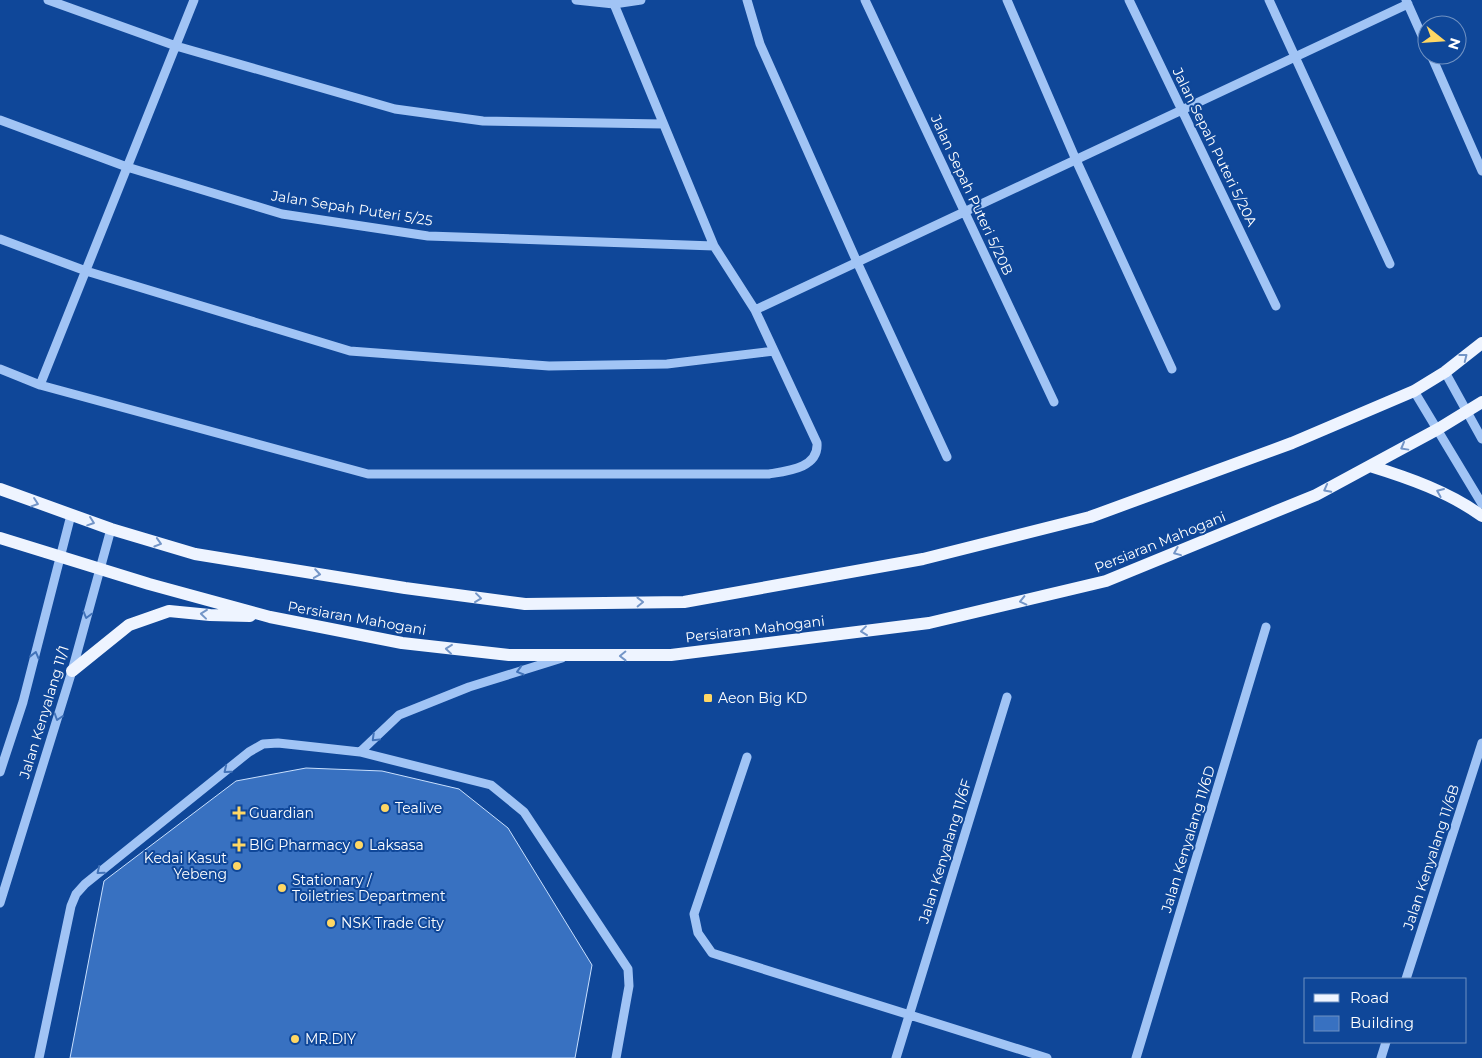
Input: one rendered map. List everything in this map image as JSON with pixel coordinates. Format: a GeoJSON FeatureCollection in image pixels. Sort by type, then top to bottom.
{"type":"FeatureCollection","features":[{"type":"Feature","properties":{"kind":"main road"},"geometry":{"type":"LineString","coordinates":[[0,489],[111,529],[194,554],[405,588],[525,604],[684,602],[923,559],[1090,517],[1292,443],[1414,391],[1445,372],[1482,342]]}},
{"type":"Feature","properties":{"kind":"main road","name":"Persiaran Mahogani"},"geometry":{"type":"LineString","coordinates":[[0,538],[149,584],[270,617],[402,644],[509,655],[672,655],[929,623],[1106,581],[1316,495],[1482,402]]}},
{"type":"Feature","properties":{"kind":"main road"},"geometry":{"type":"LineString","coordinates":[[1370,466],[1400,475],[1462,502],[1482,516]]}},
{"type":"Feature","properties":{"kind":"main road"},"geometry":{"type":"LineString","coordinates":[[72,671],[129,626],[169,611],[210,615],[270,617]]}},
{"type":"Feature","properties":{"kind":"street"},"geometry":{"type":"LineString","coordinates":[[48,0],[176,46],[395,109],[483,121],[663,124]]}},
{"type":"Feature","properties":{"kind":"street"},"geometry":{"type":"LineString","coordinates":[[40,385],[194,0]]}},
{"type":"Feature","properties":{"kind":"street"},"geometry":{"type":"LineString","coordinates":[[576,0],[614,4],[641,0]]}},
{"type":"Feature","properties":{"kind":"street"},"geometry":{"type":"LineString","coordinates":[[747,0],[760,44],[857,262],[947,457]]}},
{"type":"Feature","properties":{"kind":"street","name":"Jalan Sepah Puteri 5/20B"},"geometry":{"type":"LineString","coordinates":[[865,0],[1054,402]]}},
{"type":"Feature","properties":{"kind":"street"},"geometry":{"type":"LineString","coordinates":[[1007,0],[1076,160],[1172,369]]}},
{"type":"Feature","properties":{"kind":"street","name":"Jalan Sepah Puteri 5/20A"},"geometry":{"type":"LineString","coordinates":[[1129,0],[1276,306]]}},
{"type":"Feature","properties":{"kind":"street"},"geometry":{"type":"LineString","coordinates":[[1269,0],[1390,264]]}},
{"type":"Feature","properties":{"kind":"street"},"geometry":{"type":"LineString","coordinates":[[755,310],[1296,57],[1407,2],[1417,24]]}},
{"type":"Feature","properties":{"kind":"street"},"geometry":{"type":"LineString","coordinates":[[0,369],[40,385],[368,474],[769,474],[802,466],[814,458],[817,443],[755,310],[714,246],[614,4]]}},
{"type":"Feature","properties":{"kind":"street"},"geometry":{"type":"LineString","coordinates":[[1435,65],[1482,170]]}},
{"type":"Feature","properties":{"kind":"street","name":"Jalan Sepah Puteri 5/25"},"geometry":{"type":"LineString","coordinates":[[0,120],[127,166],[282,214],[428,236],[714,246]]}},
{"type":"Feature","properties":{"kind":"street"},"geometry":{"type":"LineString","coordinates":[[0,239],[86,271],[350,351],[549,366],[666,364],[774,351]]}},
{"type":"Feature","properties":{"kind":"street"},"geometry":{"type":"LineString","coordinates":[[1445,372],[1482,439]]}},
{"type":"Feature","properties":{"kind":"street"},"geometry":{"type":"LineString","coordinates":[[1414,391],[1482,504]]}},
{"type":"Feature","properties":{"kind":"street","name":"Jalan Kenyalang 11/1"},"geometry":{"type":"LineString","coordinates":[[0,772],[23,702],[71,514]]}},
{"type":"Feature","properties":{"kind":"street","name":"Jalan Kenyalang 11/1"},"geometry":{"type":"LineString","coordinates":[[0,903],[72,671],[111,529]]}},
{"type":"Feature","properties":{"kind":"street","name":"Jalan Kenyalang 11/6D"},"geometry":{"type":"LineString","coordinates":[[1136,1058],[1266,627]]}},
{"type":"Feature","properties":{"kind":"street"},"geometry":{"type":"LineString","coordinates":[[360,752],[398,715],[469,687],[567,656]]}},
{"type":"Feature","properties":{"kind":"street","name":"Jalan Kenyalang 11/6F"},"geometry":{"type":"LineString","coordinates":[[896,1058],[1007,697]]}},
{"type":"Feature","properties":{"kind":"street"},"geometry":{"type":"LineString","coordinates":[[39,1058],[71,906],[76,894],[84,884],[249,752],[263,744],[278,743],[360,752],[491,785],[524,812],[628,969],[629,986],[616,1058]]}},
{"type":"Feature","properties":{"kind":"street","name":"Jalan Kenyalang 11/6B"},"geometry":{"type":"LineString","coordinates":[[1406,978],[1482,743]]}},
{"type":"Feature","properties":{"kind":"street"},"geometry":{"type":"LineString","coordinates":[[747,757],[694,914],[698,933],[712,952],[738,962],[909,1013],[1047,1058]]}},
{"type":"Feature","properties":{"kind":"street"},"geometry":{"type":"LineString","coordinates":[[1381,1058],[1386,1043]]}},
{"type":"Feature","properties":{"kind":"building","name":"NSK Trade City"},"geometry":{"type":"Polygon","coordinates":[[[306,768],[382,771],[459,789],[508,828],[592,965],[575,1058],[70,1058],[104,881],[236,781],[306,768]]]}},
{"type":"Feature","properties":{"kind":"place","name":"Aeon Big KD"},"geometry":{"type":"Point","coordinates":[708,698]}},
{"type":"Feature","properties":{"kind":"place","name":"Tealive"},"geometry":{"type":"Point","coordinates":[385,808]}},
{"type":"Feature","properties":{"kind":"place","name":"Guardian"},"geometry":{"type":"Point","coordinates":[239,813]}},
{"type":"Feature","properties":{"kind":"place","name":"BIG Pharmacy"},"geometry":{"type":"Point","coordinates":[239,845]}},
{"type":"Feature","properties":{"kind":"place","name":"Laksasa"},"geometry":{"type":"Point","coordinates":[359,845]}},
{"type":"Feature","properties":{"kind":"place","name":"Kedai Kasut Yebeng"},"geometry":{"type":"Point","coordinates":[237,866]}},
{"type":"Feature","properties":{"kind":"place","name":"Stationary / Toiletries Department"},"geometry":{"type":"Point","coordinates":[282,888]}},
{"type":"Feature","properties":{"kind":"place","name":"NSK Trade City"},"geometry":{"type":"Point","coordinates":[331,923]}},
{"type":"Feature","properties":{"kind":"place","name":"MR.DIY"},"geometry":{"type":"Point","coordinates":[295,1039]}}]}
